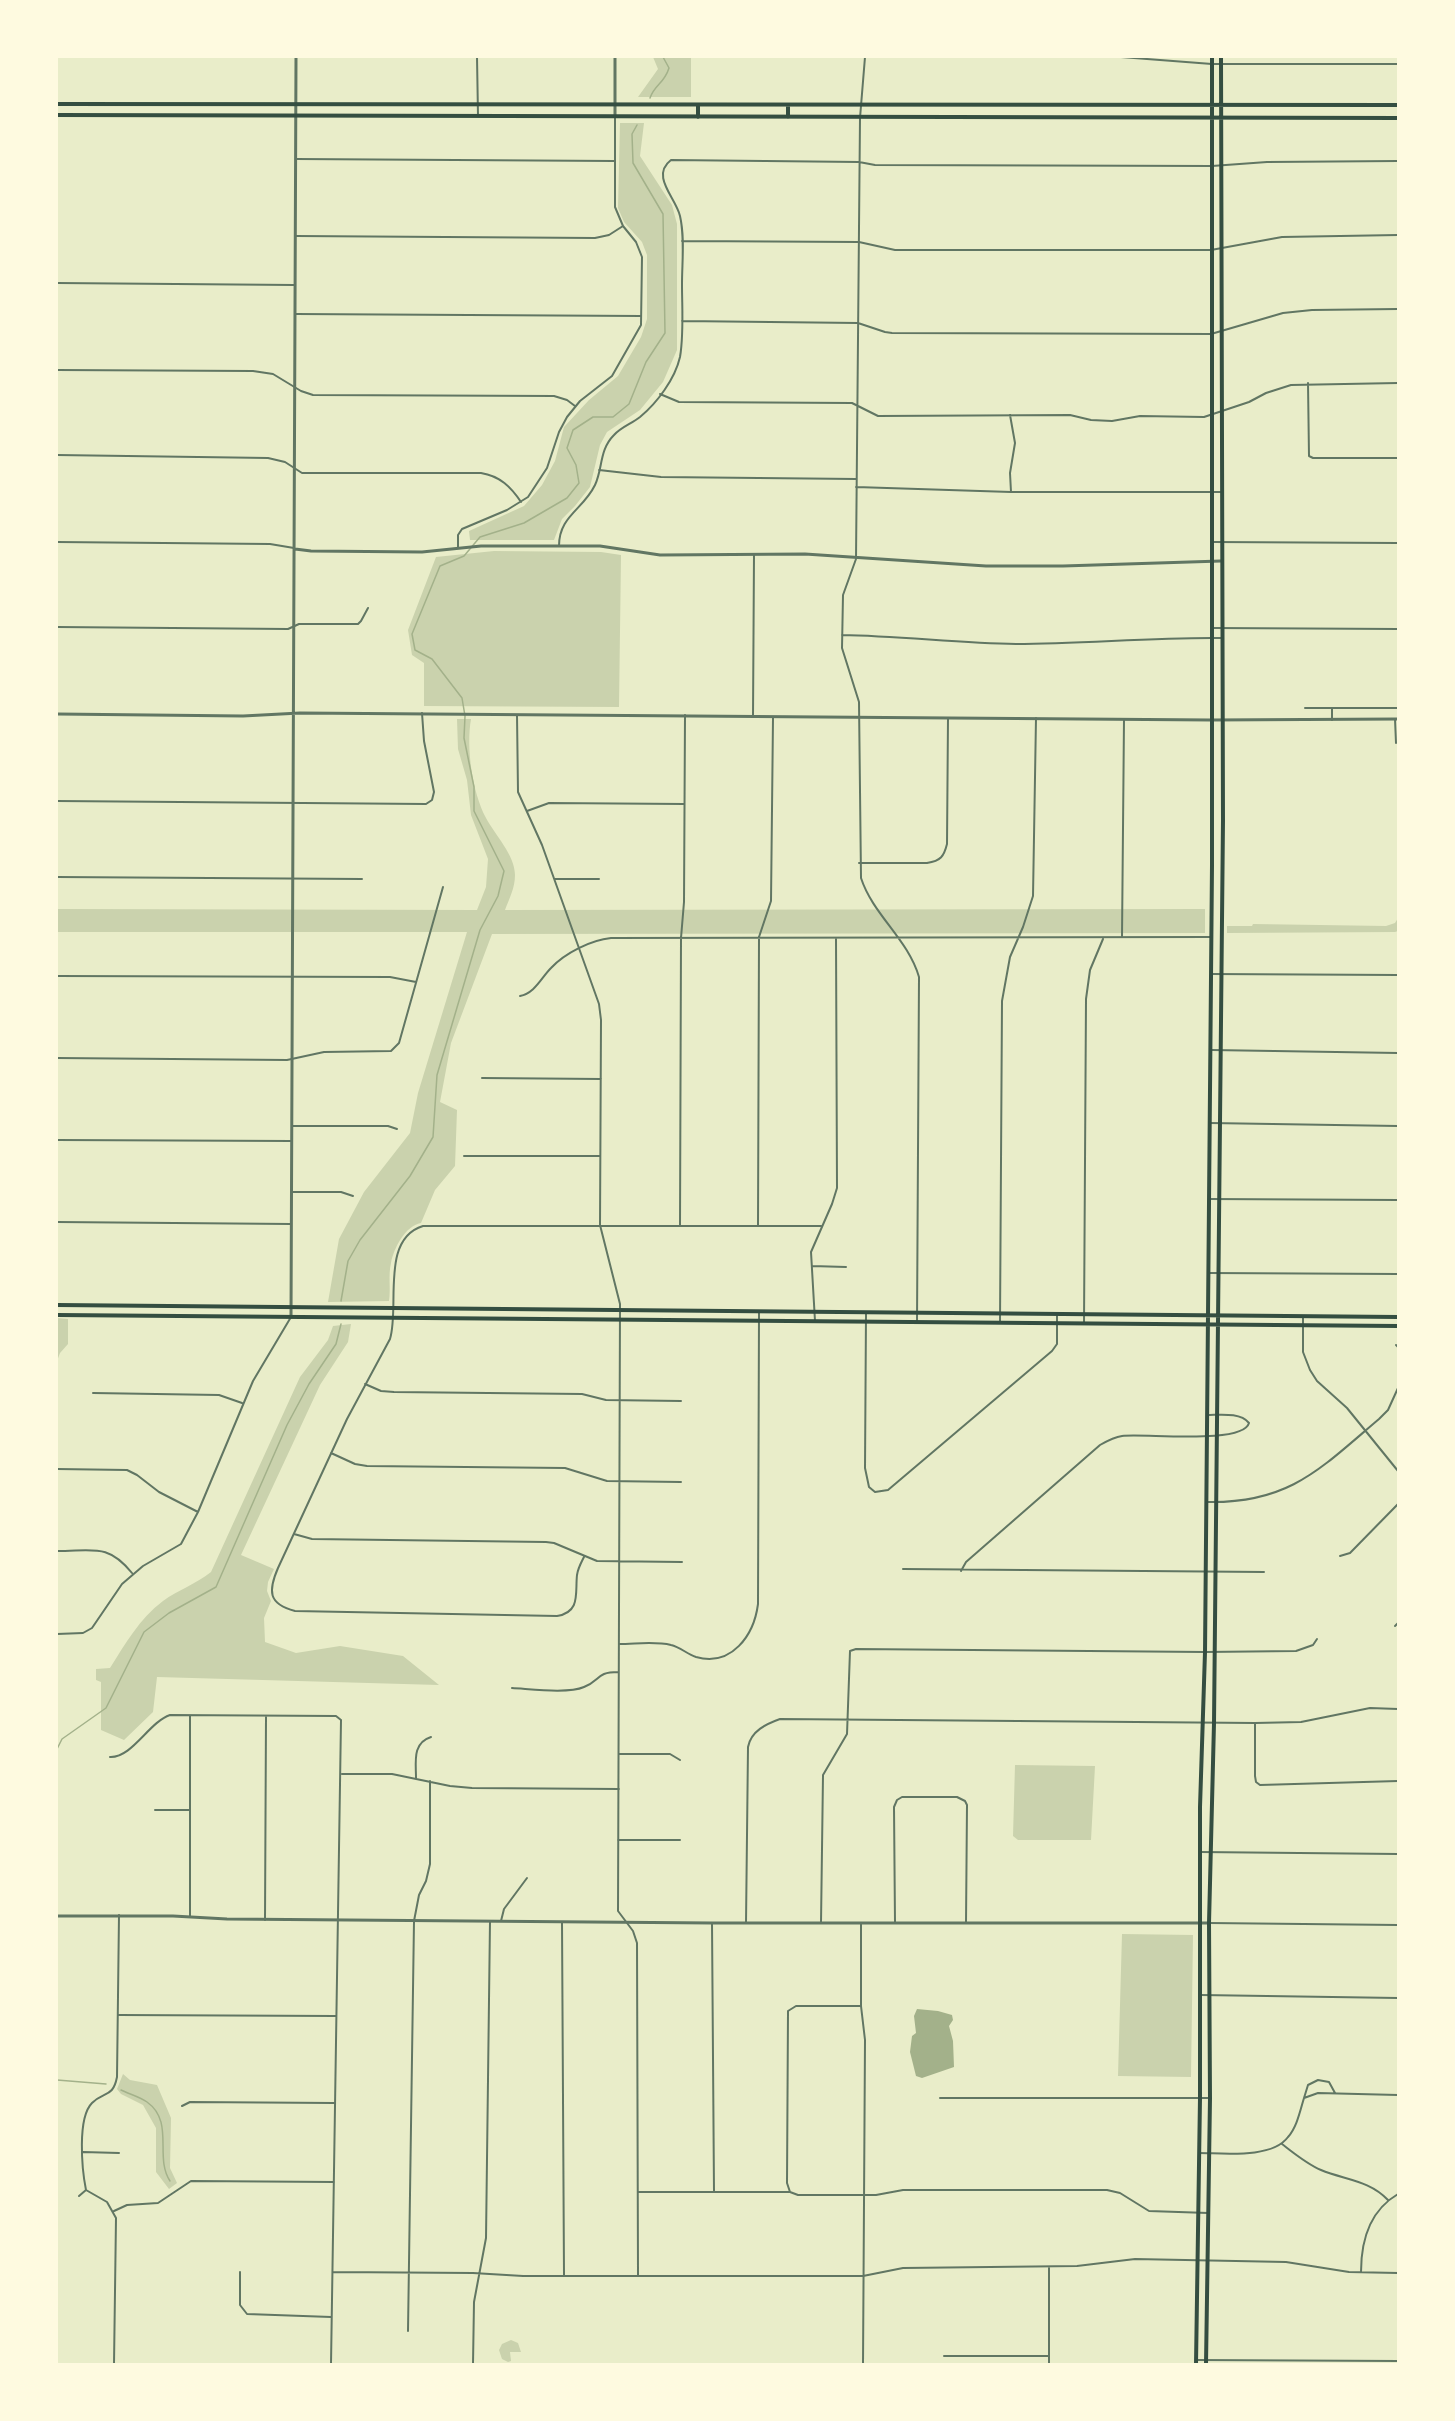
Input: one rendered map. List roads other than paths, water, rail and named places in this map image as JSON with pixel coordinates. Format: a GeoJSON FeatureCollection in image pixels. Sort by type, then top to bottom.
{"type":"FeatureCollection","features":[{"type":"Feature","properties":{"kind":"main road"},"geometry":{"type":"LineString","coordinates":[[1196,2362],[1201,2058],[1200,1852],[1209,1324],[1212,57]]}},
{"type":"Feature","properties":{"kind":"main road"},"geometry":{"type":"LineString","coordinates":[[1206,2362],[1221,974],[1221,57]]}},
{"type":"Feature","properties":{"kind":"main road"},"geometry":{"type":"LineString","coordinates":[[57,104],[1398,105]]}},
{"type":"Feature","properties":{"kind":"main road"},"geometry":{"type":"LineString","coordinates":[[64,104],[64,115]]}},
{"type":"Feature","properties":{"kind":"main road"},"geometry":{"type":"LineString","coordinates":[[200,104],[200,116]]}},
{"type":"Feature","properties":{"kind":"main road"},"geometry":{"type":"LineString","coordinates":[[698,105],[698,117]]}},
{"type":"Feature","properties":{"kind":"main road"},"geometry":{"type":"LineString","coordinates":[[788,106],[788,117]]}},
{"type":"Feature","properties":{"kind":"main road"},"geometry":{"type":"LineString","coordinates":[[57,115],[1398,118]]}},
{"type":"Feature","properties":{"kind":"main road"},"geometry":{"type":"LineString","coordinates":[[57,1305],[1398,1317]]}},
{"type":"Feature","properties":{"kind":"main road"},"geometry":{"type":"LineString","coordinates":[[88,1305],[88,1315]]}},
{"type":"Feature","properties":{"kind":"main road"},"geometry":{"type":"LineString","coordinates":[[214,1306],[214,1317]]}},
{"type":"Feature","properties":{"kind":"main road"},"geometry":{"type":"LineString","coordinates":[[1136,1313],[1137,1323]]}},
{"type":"Feature","properties":{"kind":"main road"},"geometry":{"type":"LineString","coordinates":[[57,1315],[1398,1326]]}},
{"type":"Feature","properties":{"kind":"main road"},"geometry":{"type":"LineString","coordinates":[[1201,2058],[1211,2058]]}},
{"type":"Feature","properties":{"kind":"main road"},"geometry":{"type":"LineString","coordinates":[[1196,2335],[1206,2335]]}},
{"type":"Feature","properties":{"kind":"street"},"geometry":{"type":"LineString","coordinates":[[57,1634],[83,1633],[92,1629],[112,1597],[133,1574],[178,1546],[198,1512],[243,1403],[291,1317],[294,1059],[296,57]]}},
{"type":"Feature","properties":{"kind":"street"},"geometry":{"type":"LineString","coordinates":[[477,57],[478,116]]}},
{"type":"Feature","properties":{"kind":"street"},"geometry":{"type":"LineString","coordinates":[[460,548],[458,534],[462,529],[521,502],[541,480],[551,459],[559,432],[575,406],[612,376],[638,332],[643,316],[642,258],[636,242],[623,226],[615,207],[615,57]]}},
{"type":"Feature","properties":{"kind":"street"},"geometry":{"type":"LineString","coordinates":[[854,57],[1061,57]]}},
{"type":"Feature","properties":{"kind":"street"},"geometry":{"type":"LineString","coordinates":[[865,57],[860,106],[856,559],[843,595],[842,635],[843,656],[857,691],[860,717],[861,878],[866,892],[915,963],[920,990],[917,1322]]}},
{"type":"Feature","properties":{"kind":"street"},"geometry":{"type":"LineString","coordinates":[[1121,57],[1212,63],[1398,64]]}},
{"type":"Feature","properties":{"kind":"street"},"geometry":{"type":"LineString","coordinates":[[296,159],[615,161]]}},
{"type":"Feature","properties":{"kind":"street"},"geometry":{"type":"LineString","coordinates":[[559,546],[563,524],[589,495],[596,483],[604,449],[613,435],[642,416],[660,394],[678,363],[682,321],[682,230],[677,205],[663,180],[663,167],[671,160],[860,162],[875,165],[1212,166],[1307,161],[1398,161]]}},
{"type":"Feature","properties":{"kind":"street"},"geometry":{"type":"LineString","coordinates":[[296,236],[595,238],[609,235],[623,226]]}},
{"type":"Feature","properties":{"kind":"street"},"geometry":{"type":"LineString","coordinates":[[682,241],[859,242],[895,250],[1211,250],[1282,237],[1398,235]]}},
{"type":"Feature","properties":{"kind":"street"},"geometry":{"type":"LineString","coordinates":[[57,283],[296,285]]}},
{"type":"Feature","properties":{"kind":"street"},"geometry":{"type":"LineString","coordinates":[[682,321],[858,323],[892,333],[1211,334],[1283,313],[1312,310],[1398,309]]}},
{"type":"Feature","properties":{"kind":"street"},"geometry":{"type":"LineString","coordinates":[[296,314],[643,316]]}},
{"type":"Feature","properties":{"kind":"street"},"geometry":{"type":"LineString","coordinates":[[57,370],[253,371],[273,374],[313,395],[554,396],[567,400],[575,406]]}},
{"type":"Feature","properties":{"kind":"street"},"geometry":{"type":"LineString","coordinates":[[660,394],[678,402],[852,403],[878,416],[1070,415],[1091,420],[1112,421],[1140,416],[1204,417],[1249,402],[1280,388],[1308,383],[1398,383]]}},
{"type":"Feature","properties":{"kind":"street"},"geometry":{"type":"LineString","coordinates":[[1308,383],[1309,456],[1313,458],[1398,458]]}},
{"type":"Feature","properties":{"kind":"street"},"geometry":{"type":"LineString","coordinates":[[1010,416],[1015,443],[1010,473],[1011,492]]}},
{"type":"Feature","properties":{"kind":"street"},"geometry":{"type":"LineString","coordinates":[[57,455],[268,458],[285,462],[302,473],[481,473],[501,480],[510,487],[521,502]]}},
{"type":"Feature","properties":{"kind":"street"},"geometry":{"type":"LineString","coordinates":[[598,470],[661,477],[856,479]]}},
{"type":"Feature","properties":{"kind":"street"},"geometry":{"type":"LineString","coordinates":[[856,487],[1011,492],[1221,492]]}},
{"type":"Feature","properties":{"kind":"street"},"geometry":{"type":"LineString","coordinates":[[57,542],[270,544],[311,551],[422,552],[481,546],[600,546],[660,555],[805,554],[986,566],[1221,561]]}},
{"type":"Feature","properties":{"kind":"street"},"geometry":{"type":"LineString","coordinates":[[1210,542],[1398,543]]}},
{"type":"Feature","properties":{"kind":"street"},"geometry":{"type":"LineString","coordinates":[[753,716],[754,554]]}},
{"type":"Feature","properties":{"kind":"street"},"geometry":{"type":"LineString","coordinates":[[57,627],[288,629],[295,626],[357,624],[368,608]]}},
{"type":"Feature","properties":{"kind":"street"},"geometry":{"type":"LineString","coordinates":[[1211,627],[1398,629]]}},
{"type":"Feature","properties":{"kind":"street"},"geometry":{"type":"LineString","coordinates":[[842,635],[900,636],[1012,644],[1078,644],[1222,638]]}},
{"type":"Feature","properties":{"kind":"street"},"geometry":{"type":"LineString","coordinates":[[1305,708],[1398,708]]}},
{"type":"Feature","properties":{"kind":"street"},"geometry":{"type":"LineString","coordinates":[[1332,708],[1332,720]]}},
{"type":"Feature","properties":{"kind":"street"},"geometry":{"type":"LineString","coordinates":[[57,714],[243,716],[294,713],[481,713],[1211,720],[1397,719],[1396,743]]}},
{"type":"Feature","properties":{"kind":"street"},"geometry":{"type":"LineString","coordinates":[[57,801],[429,802],[434,797],[434,792],[423,741],[422,713]]}},
{"type":"Feature","properties":{"kind":"street"},"geometry":{"type":"LineString","coordinates":[[517,714],[517,785],[555,879],[599,1004],[600,1225],[620,1310],[618,1911],[633,1931],[637,1943],[638,2275]]}},
{"type":"Feature","properties":{"kind":"street"},"geometry":{"type":"LineString","coordinates":[[680,1225],[681,938],[684,902],[685,715]]}},
{"type":"Feature","properties":{"kind":"street"},"geometry":{"type":"LineString","coordinates":[[758,1225],[759,938],[771,901],[773,716]]}},
{"type":"Feature","properties":{"kind":"street"},"geometry":{"type":"LineString","coordinates":[[860,863],[927,863],[937,862],[944,856],[947,844],[948,718]]}},
{"type":"Feature","properties":{"kind":"street"},"geometry":{"type":"LineString","coordinates":[[1000,1322],[1002,1001],[1007,969],[1033,896],[1036,718]]}},
{"type":"Feature","properties":{"kind":"street"},"geometry":{"type":"LineString","coordinates":[[1122,937],[1124,719]]}},
{"type":"Feature","properties":{"kind":"street"},"geometry":{"type":"LineString","coordinates":[[527,811],[549,803],[684,804]]}},
{"type":"Feature","properties":{"kind":"street"},"geometry":{"type":"LineString","coordinates":[[57,877],[362,879]]}},
{"type":"Feature","properties":{"kind":"street"},"geometry":{"type":"LineString","coordinates":[[555,879],[599,879]]}},
{"type":"Feature","properties":{"kind":"street"},"geometry":{"type":"LineString","coordinates":[[57,1058],[294,1059],[324,1052],[391,1051],[399,1043],[443,887]]}},
{"type":"Feature","properties":{"kind":"street"},"geometry":{"type":"LineString","coordinates":[[520,996],[532,992],[559,961],[601,939],[1211,937]]}},
{"type":"Feature","properties":{"kind":"street"},"geometry":{"type":"LineString","coordinates":[[815,1321],[811,1252],[837,1188],[836,938]]}},
{"type":"Feature","properties":{"kind":"street"},"geometry":{"type":"LineString","coordinates":[[1084,1323],[1086,999],[1090,969],[1104,938]]}},
{"type":"Feature","properties":{"kind":"street"},"geometry":{"type":"LineString","coordinates":[[1211,974],[1398,975]]}},
{"type":"Feature","properties":{"kind":"street"},"geometry":{"type":"LineString","coordinates":[[57,976],[390,977],[416,982]]}},
{"type":"Feature","properties":{"kind":"street"},"geometry":{"type":"LineString","coordinates":[[1210,1050],[1398,1053]]}},
{"type":"Feature","properties":{"kind":"street"},"geometry":{"type":"LineString","coordinates":[[482,1078],[601,1079]]}},
{"type":"Feature","properties":{"kind":"street"},"geometry":{"type":"LineString","coordinates":[[1210,1123],[1398,1126]]}},
{"type":"Feature","properties":{"kind":"street"},"geometry":{"type":"LineString","coordinates":[[293,1126],[388,1126],[397,1129]]}},
{"type":"Feature","properties":{"kind":"street"},"geometry":{"type":"LineString","coordinates":[[57,1140],[293,1141]]}},
{"type":"Feature","properties":{"kind":"street"},"geometry":{"type":"LineString","coordinates":[[464,1156],[600,1156]]}},
{"type":"Feature","properties":{"kind":"street"},"geometry":{"type":"LineString","coordinates":[[293,1192],[341,1192],[353,1196]]}},
{"type":"Feature","properties":{"kind":"street"},"geometry":{"type":"LineString","coordinates":[[1209,1199],[1398,1200]]}},
{"type":"Feature","properties":{"kind":"street"},"geometry":{"type":"LineString","coordinates":[[57,1222],[293,1224]]}},
{"type":"Feature","properties":{"kind":"street"},"geometry":{"type":"LineString","coordinates":[[584,1557],[578,1571],[576,1604],[564,1615],[295,1611],[279,1605],[273,1596],[271,1586],[294,1534],[331,1453],[390,1339],[394,1318],[394,1264],[407,1236],[417,1227],[821,1226]]}},
{"type":"Feature","properties":{"kind":"street"},"geometry":{"type":"LineString","coordinates":[[812,1266],[846,1267]]}},
{"type":"Feature","properties":{"kind":"street"},"geometry":{"type":"LineString","coordinates":[[1209,1273],[1398,1274]]}},
{"type":"Feature","properties":{"kind":"street"},"geometry":{"type":"LineString","coordinates":[[619,1644],[666,1644],[699,1657],[721,1657],[744,1642],[754,1626],[758,1604],[759,1311]]}},
{"type":"Feature","properties":{"kind":"street"},"geometry":{"type":"LineString","coordinates":[[866,1311],[865,1468],[869,1487],[875,1492],[888,1490],[1052,1351],[1057,1344],[1057,1314]]}},
{"type":"Feature","properties":{"kind":"street"},"geometry":{"type":"LineString","coordinates":[[1303,1316],[1303,1352],[1310,1371],[1317,1381],[1347,1408],[1398,1471]]}},
{"type":"Feature","properties":{"kind":"street"},"geometry":{"type":"LineString","coordinates":[[365,1384],[381,1391],[394,1392],[582,1394],[598,1399],[620,1401],[681,1401]]}},
{"type":"Feature","properties":{"kind":"street"},"geometry":{"type":"LineString","coordinates":[[1206,1502],[1248,1501],[1283,1490],[1310,1476],[1388,1410],[1398,1388]]}},
{"type":"Feature","properties":{"kind":"street"},"geometry":{"type":"LineString","coordinates":[[93,1393],[219,1395],[243,1403]]}},
{"type":"Feature","properties":{"kind":"street"},"geometry":{"type":"LineString","coordinates":[[961,1571],[966,1562],[1100,1445],[1123,1436],[1217,1435],[1246,1429],[1250,1423],[1245,1418],[1207,1415]]}},
{"type":"Feature","properties":{"kind":"street"},"geometry":{"type":"LineString","coordinates":[[331,1453],[355,1464],[367,1466],[565,1468],[600,1480],[681,1482]]}},
{"type":"Feature","properties":{"kind":"street"},"geometry":{"type":"LineString","coordinates":[[57,1469],[127,1470],[159,1492],[198,1512]]}},
{"type":"Feature","properties":{"kind":"street"},"geometry":{"type":"LineString","coordinates":[[1340,1556],[1350,1552],[1398,1504]]}},
{"type":"Feature","properties":{"kind":"street"},"geometry":{"type":"LineString","coordinates":[[294,1534],[312,1539],[546,1542],[554,1543],[597,1562],[682,1562]]}},
{"type":"Feature","properties":{"kind":"street"},"geometry":{"type":"LineString","coordinates":[[57,1551],[107,1552],[119,1558],[133,1574]]}},
{"type":"Feature","properties":{"kind":"street"},"geometry":{"type":"LineString","coordinates":[[903,1569],[1264,1572]]}},
{"type":"Feature","properties":{"kind":"street"},"geometry":{"type":"LineString","coordinates":[[1395,1626],[1398,1623]]}},
{"type":"Feature","properties":{"kind":"street"},"geometry":{"type":"LineString","coordinates":[[821,1923],[823,1775],[847,1734],[850,1651],[856,1649],[1296,1651],[1312,1645],[1317,1639]]}},
{"type":"Feature","properties":{"kind":"street"},"geometry":{"type":"LineString","coordinates":[[512,1688],[573,1689],[585,1687],[600,1674],[619,1672]]}},
{"type":"Feature","properties":{"kind":"street"},"geometry":{"type":"LineString","coordinates":[[746,1923],[749,1741],[767,1723],[780,1719],[1301,1722],[1370,1708],[1398,1709]]}},
{"type":"Feature","properties":{"kind":"street"},"geometry":{"type":"LineString","coordinates":[[110,1757],[116,1758],[134,1745],[162,1718],[171,1715],[336,1716],[341,1720],[342,1774],[331,2364]]}},
{"type":"Feature","properties":{"kind":"street"},"geometry":{"type":"LineString","coordinates":[[190,1715],[190,1917]]}},
{"type":"Feature","properties":{"kind":"street"},"geometry":{"type":"LineString","coordinates":[[265,1920],[266,1716]]}},
{"type":"Feature","properties":{"kind":"street"},"geometry":{"type":"LineString","coordinates":[[1255,1723],[1255,1776],[1260,1785],[1398,1781]]}},
{"type":"Feature","properties":{"kind":"street"},"geometry":{"type":"LineString","coordinates":[[416,1778],[416,1749],[420,1743],[431,1737]]}},
{"type":"Feature","properties":{"kind":"street"},"geometry":{"type":"LineString","coordinates":[[619,1754],[670,1754],[680,1760]]}},
{"type":"Feature","properties":{"kind":"street"},"geometry":{"type":"LineString","coordinates":[[342,1774],[392,1774],[472,1788],[619,1789]]}},
{"type":"Feature","properties":{"kind":"street"},"geometry":{"type":"LineString","coordinates":[[408,2331],[414,1921],[419,1894],[426,1881],[430,1864],[430,1781]]}},
{"type":"Feature","properties":{"kind":"street"},"geometry":{"type":"LineString","coordinates":[[895,1923],[894,1807],[897,1800],[902,1797],[957,1797],[967,1805],[966,1924]]}},
{"type":"Feature","properties":{"kind":"street"},"geometry":{"type":"LineString","coordinates":[[155,1810],[190,1810]]}},
{"type":"Feature","properties":{"kind":"street"},"geometry":{"type":"LineString","coordinates":[[618,1840],[680,1840]]}},
{"type":"Feature","properties":{"kind":"street"},"geometry":{"type":"LineString","coordinates":[[1200,1852],[1398,1854]]}},
{"type":"Feature","properties":{"kind":"street"},"geometry":{"type":"LineString","coordinates":[[501,1922],[504,1909],[527,1878]]}},
{"type":"Feature","properties":{"kind":"street"},"geometry":{"type":"LineString","coordinates":[[57,1916],[501,1922],[1398,1925]]}},
{"type":"Feature","properties":{"kind":"street"},"geometry":{"type":"LineString","coordinates":[[114,2364],[116,2225],[114,2211],[107,2202],[86,2190],[83,2176],[83,2117],[94,2100],[108,2095],[115,2087],[119,2015],[119,1916]]}},
{"type":"Feature","properties":{"kind":"street"},"geometry":{"type":"LineString","coordinates":[[473,2364],[474,2302],[486,2238],[490,1921]]}},
{"type":"Feature","properties":{"kind":"street"},"geometry":{"type":"LineString","coordinates":[[562,1922],[564,2275]]}},
{"type":"Feature","properties":{"kind":"street"},"geometry":{"type":"LineString","coordinates":[[712,1923],[714,2192]]}},
{"type":"Feature","properties":{"kind":"street"},"geometry":{"type":"LineString","coordinates":[[861,1923],[861,2006],[865,2040],[863,2364]]}},
{"type":"Feature","properties":{"kind":"street"},"geometry":{"type":"LineString","coordinates":[[1201,1995],[1398,1998]]}},
{"type":"Feature","properties":{"kind":"street"},"geometry":{"type":"LineString","coordinates":[[790,2192],[788,2182],[788,2011],[796,2006],[861,2006]]}},
{"type":"Feature","properties":{"kind":"street"},"geometry":{"type":"LineString","coordinates":[[119,2015],[336,2016]]}},
{"type":"Feature","properties":{"kind":"street"},"geometry":{"type":"LineString","coordinates":[[1199,2153],[1259,2152],[1282,2144],[1294,2127],[1308,2085],[1318,2080],[1329,2082],[1335,2093]]}},
{"type":"Feature","properties":{"kind":"street"},"geometry":{"type":"LineString","coordinates":[[1304,2098],[1318,2092],[1398,2095]]}},
{"type":"Feature","properties":{"kind":"street"},"geometry":{"type":"LineString","coordinates":[[940,2098],[1210,2098]]}},
{"type":"Feature","properties":{"kind":"street"},"geometry":{"type":"LineString","coordinates":[[182,2106],[190,2102],[335,2103]]}},
{"type":"Feature","properties":{"kind":"street"},"geometry":{"type":"LineString","coordinates":[[1282,2144],[1308,2164],[1372,2186],[1388,2200]]}},
{"type":"Feature","properties":{"kind":"street"},"geometry":{"type":"LineString","coordinates":[[83,2152],[119,2153]]}},
{"type":"Feature","properties":{"kind":"street"},"geometry":{"type":"LineString","coordinates":[[114,2211],[127,2205],[158,2203],[191,2181],[334,2182]]}},
{"type":"Feature","properties":{"kind":"street"},"geometry":{"type":"LineString","coordinates":[[79,2196],[86,2190]]}},
{"type":"Feature","properties":{"kind":"street"},"geometry":{"type":"LineString","coordinates":[[639,2192],[790,2192],[798,2195],[864,2196],[903,2190],[1107,2190],[1120,2193],[1149,2211],[1208,2213]]}},
{"type":"Feature","properties":{"kind":"street"},"geometry":{"type":"LineString","coordinates":[[1360,2272],[1366,2232],[1371,2221],[1388,2200],[1398,2194]]}},
{"type":"Feature","properties":{"kind":"street"},"geometry":{"type":"LineString","coordinates":[[333,2272],[863,2276],[903,2268],[1049,2267],[1136,2259],[1197,2259],[1294,2262],[1360,2272],[1398,2273]]}},
{"type":"Feature","properties":{"kind":"street"},"geometry":{"type":"LineString","coordinates":[[1049,2267],[1049,2364]]}},
{"type":"Feature","properties":{"kind":"street"},"geometry":{"type":"LineString","coordinates":[[240,2272],[240,2305],[247,2314],[332,2317]]}},
{"type":"Feature","properties":{"kind":"street"},"geometry":{"type":"LineString","coordinates":[[944,2356],[1049,2356]]}},
{"type":"Feature","properties":{"kind":"street"},"geometry":{"type":"LineString","coordinates":[[1196,2362],[1398,2361]]}},
{"type":"Feature","properties":{"kind":"street"},"geometry":{"type":"LineString","coordinates":[[147,2364],[179,2364]]}},
{"type":"Feature","properties":{"kind":"waterway"},"geometry":{"type":"LineString","coordinates":[[650,98],[669,68],[663,57]]}},
{"type":"Feature","properties":{"kind":"waterway"},"geometry":{"type":"LineString","coordinates":[[341,1301],[348,1261],[360,1240],[410,1176],[433,1137],[437,1075],[480,930],[498,896],[504,871],[474,811],[474,787],[464,738],[465,716],[462,698],[432,659],[415,650],[412,634],[440,566],[464,556],[480,537],[524,523],[567,498],[579,483],[576,465],[567,448],[573,430],[593,417],[613,417],[629,404],[646,362],[665,333],[663,214],[633,163],[632,134],[637,125]]}},
{"type":"Feature","properties":{"kind":"waterway"},"geometry":{"type":"LineString","coordinates":[[57,1749],[62,1739],[106,1708],[144,1632],[169,1613],[216,1587],[287,1425],[309,1384],[336,1344],[341,1324]]}},
{"type":"Feature","properties":{"kind":"waterway"},"geometry":{"type":"LineString","coordinates":[[57,2080],[106,2084]]}},
{"type":"Feature","properties":{"kind":"waterway"},"geometry":{"type":"LineString","coordinates":[[121,2090],[147,2102],[160,2119],[164,2161],[170,2181]]}}]}
